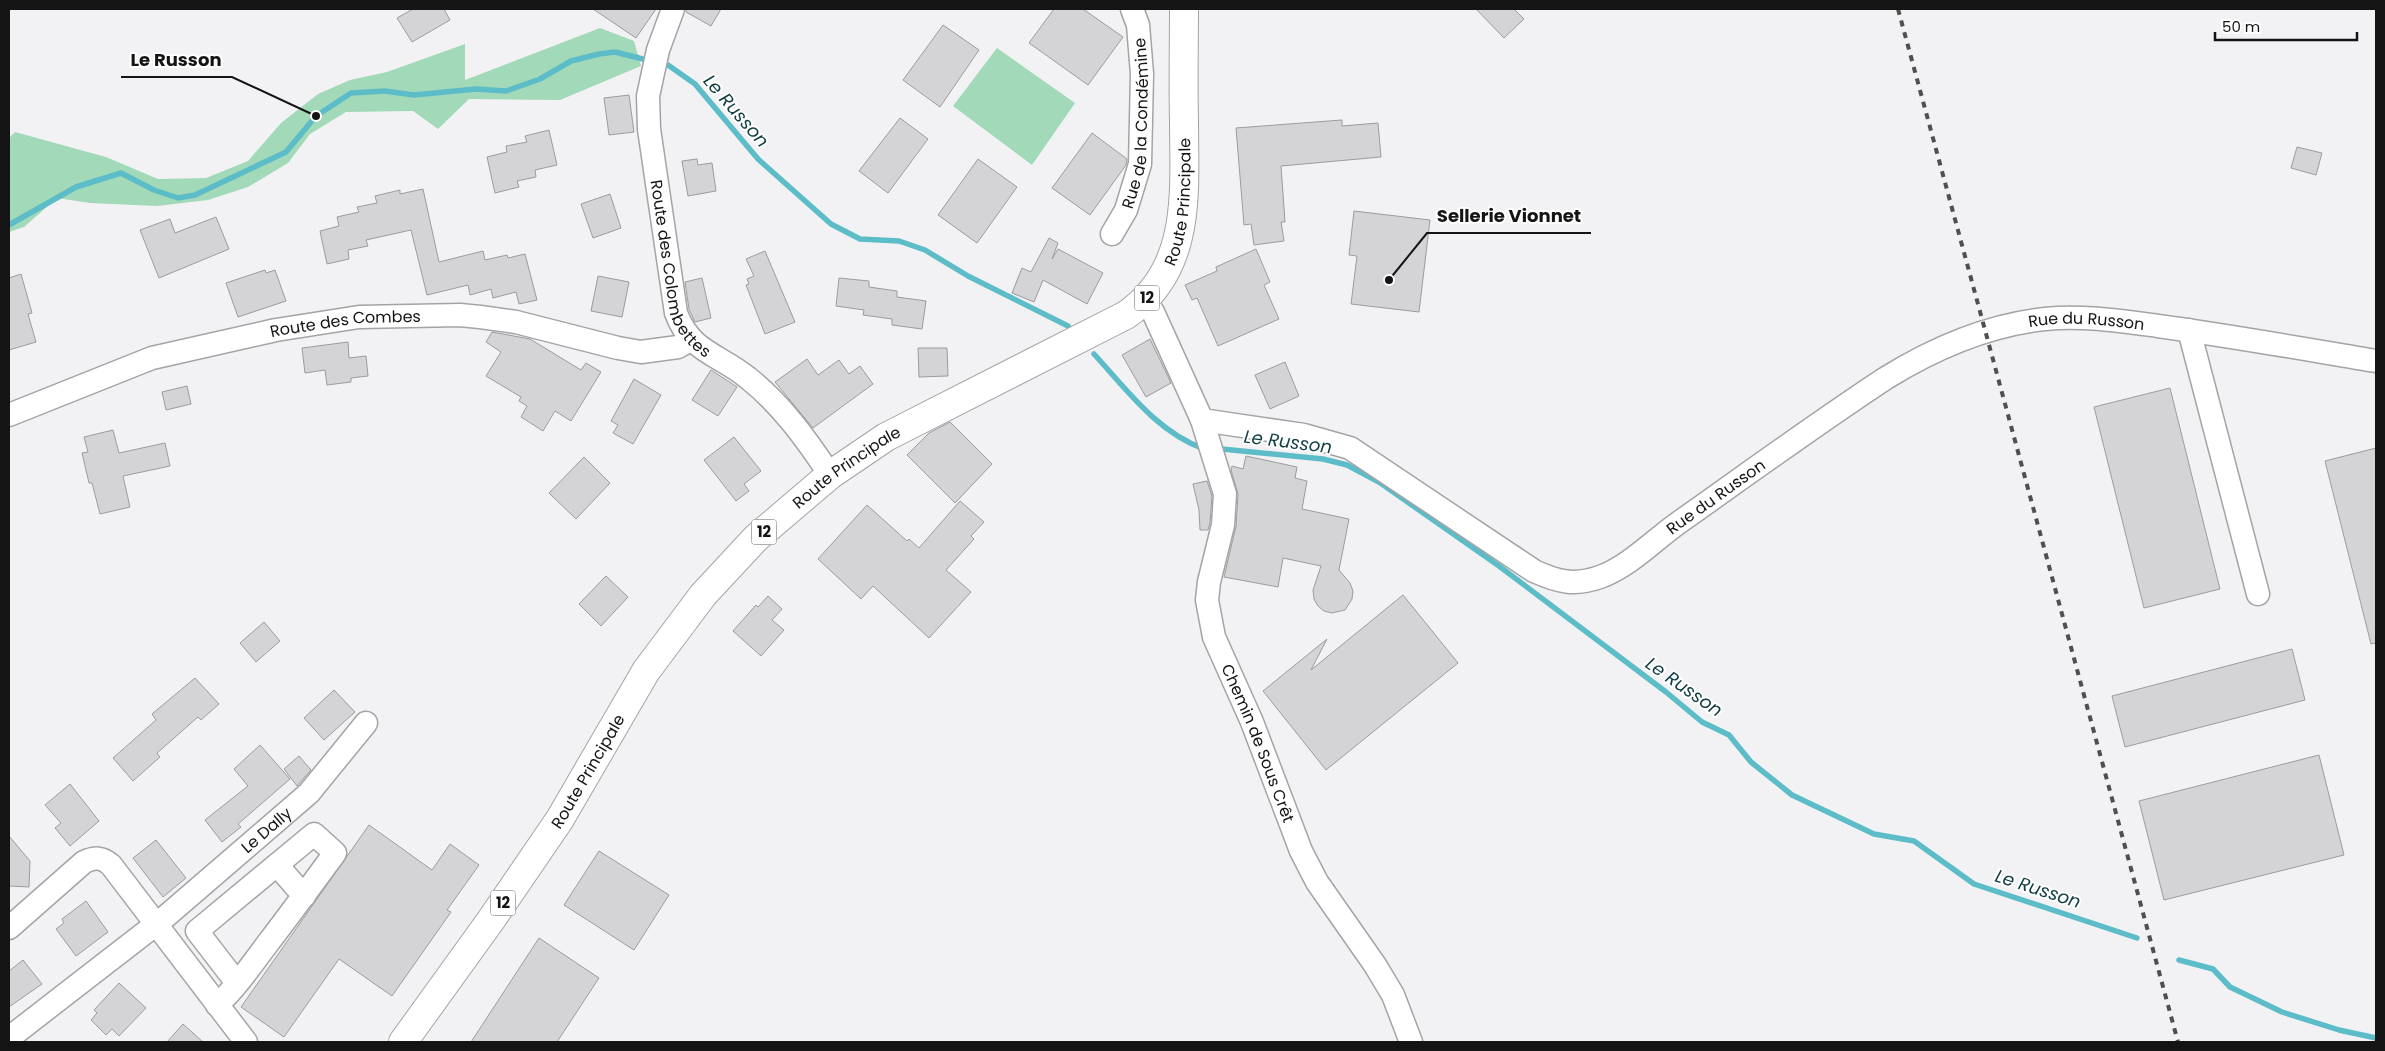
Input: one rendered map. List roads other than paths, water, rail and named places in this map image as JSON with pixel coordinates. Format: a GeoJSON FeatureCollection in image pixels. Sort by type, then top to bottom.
{"type":"FeatureCollection","features":[{"type":"Feature","properties":{"kind":"main road","name":"Route Principale"},"geometry":{"type":"LineString","coordinates":[[403,1042],[491,920],[560,819],[646,671],[703,595],[756,538],[830,475],[886,437],[1100,330],[1145,301],[1169,264],[1182,224],[1184,189],[1184,9]]}},
{"type":"Feature","properties":{"kind":"street","name":"Route des Colombettes"},"geometry":{"type":"LineString","coordinates":[[674,9],[658,50],[648,96],[649,129],[672,298],[681,326],[690,340],[748,378],[765,394],[808,441],[830,475]]}},
{"type":"Feature","properties":{"kind":"street","name":"Rue de la Condémine"},"geometry":{"type":"LineString","coordinates":[[1112,234],[1126,210],[1140,164],[1142,74],[1138,25],[1132,9]]}},
{"type":"Feature","properties":{"kind":"street"},"geometry":{"type":"LineString","coordinates":[[1145,301],[1153,312],[1202,420]]}},
{"type":"Feature","properties":{"kind":"street","name":"Route des Combes"},"geometry":{"type":"LineString","coordinates":[[9,415],[152,358],[276,330],[359,317],[460,315],[480,317],[516,322],[640,352],[662,351],[678,347],[690,340]]}},
{"type":"Feature","properties":{"kind":"street","name":"Rue du Russon"},"geometry":{"type":"LineString","coordinates":[[1202,420],[1304,435],[1350,448],[1534,571],[1557,582],[1577,582],[1600,576],[1622,565],[1665,532],[1842,406],[1920,357],[1977,335],[2008,326],[2045,318],[2100,319],[2189,330],[2376,361]]}},
{"type":"Feature","properties":{"kind":"street"},"geometry":{"type":"LineString","coordinates":[[2189,330],[2258,594]]}},
{"type":"Feature","properties":{"kind":"street","name":"Chemin de Sous Crêt"},"geometry":{"type":"LineString","coordinates":[[1202,420],[1225,494],[1223,525],[1209,582],[1207,600],[1214,637],[1252,722],[1301,851],[1317,882],[1393,994],[1411,1042]]}},
{"type":"Feature","properties":{"kind":"street","name":"Le Dally"},"geometry":{"type":"LineString","coordinates":[[9,1038],[155,924],[309,793],[366,723]]}},
{"type":"Feature","properties":{"kind":"street"},"geometry":{"type":"LineString","coordinates":[[217,1006],[237,984],[336,853],[314,834],[197,930],[237,984]]}},
{"type":"Feature","properties":{"kind":"street"},"geometry":{"type":"LineString","coordinates":[[9,928],[84,862],[99,858],[111,865],[246,1042]]}},
{"type":"Feature","properties":{"kind":"street"},"geometry":{"type":"LineString","coordinates":[[277,865],[304,896]]}},
{"type":"Feature","properties":{"kind":"waterway","name":"Le Russon"},"geometry":{"type":"LineString","coordinates":[[9,225],[76,187],[121,173],[154,190],[178,198],[195,195],[286,152],[316,116],[351,93],[385,91],[414,95],[476,89],[506,91],[540,79],[571,61],[599,54],[615,52],[651,61]]}},
{"type":"Feature","properties":{"kind":"waterway","name":"Le Russon"},"geometry":{"type":"LineString","coordinates":[[660,63],[668,65],[695,84],[758,159],[831,224],[860,239],[899,241],[925,250],[968,276],[1068,326]]}},
{"type":"Feature","properties":{"kind":"waterway","name":"Le Russon"},"geometry":{"type":"LineString","coordinates":[[1094,354],[1157,421],[1187,442],[1204,449]]}},
{"type":"Feature","properties":{"kind":"waterway","name":"Le Russon"},"geometry":{"type":"LineString","coordinates":[[1222,449],[1323,459],[1347,465],[1379,482],[1499,566],[1666,692],[1702,722],[1729,735],[1751,762],[1792,795],[1874,834],[1914,841],[1974,884],[2137,938]]}},
{"type":"Feature","properties":{"kind":"waterway","name":"Le Russon"},"geometry":{"type":"LineString","coordinates":[[2179,960],[2213,969],[2230,987],[2282,1012],[2339,1030],[2376,1038]]}},
{"type":"Feature","properties":{"kind":"railway"},"geometry":{"type":"LineString","coordinates":[[1898,9],[2178,1042]]}},
{"type":"Feature","properties":{"kind":"place","name":"Le Russon"},"geometry":{"type":"Point","coordinates":[316,116]}},
{"type":"Feature","properties":{"kind":"place","name":"Sellerie Vionnet"},"geometry":{"type":"Point","coordinates":[1389,280]}}]}
